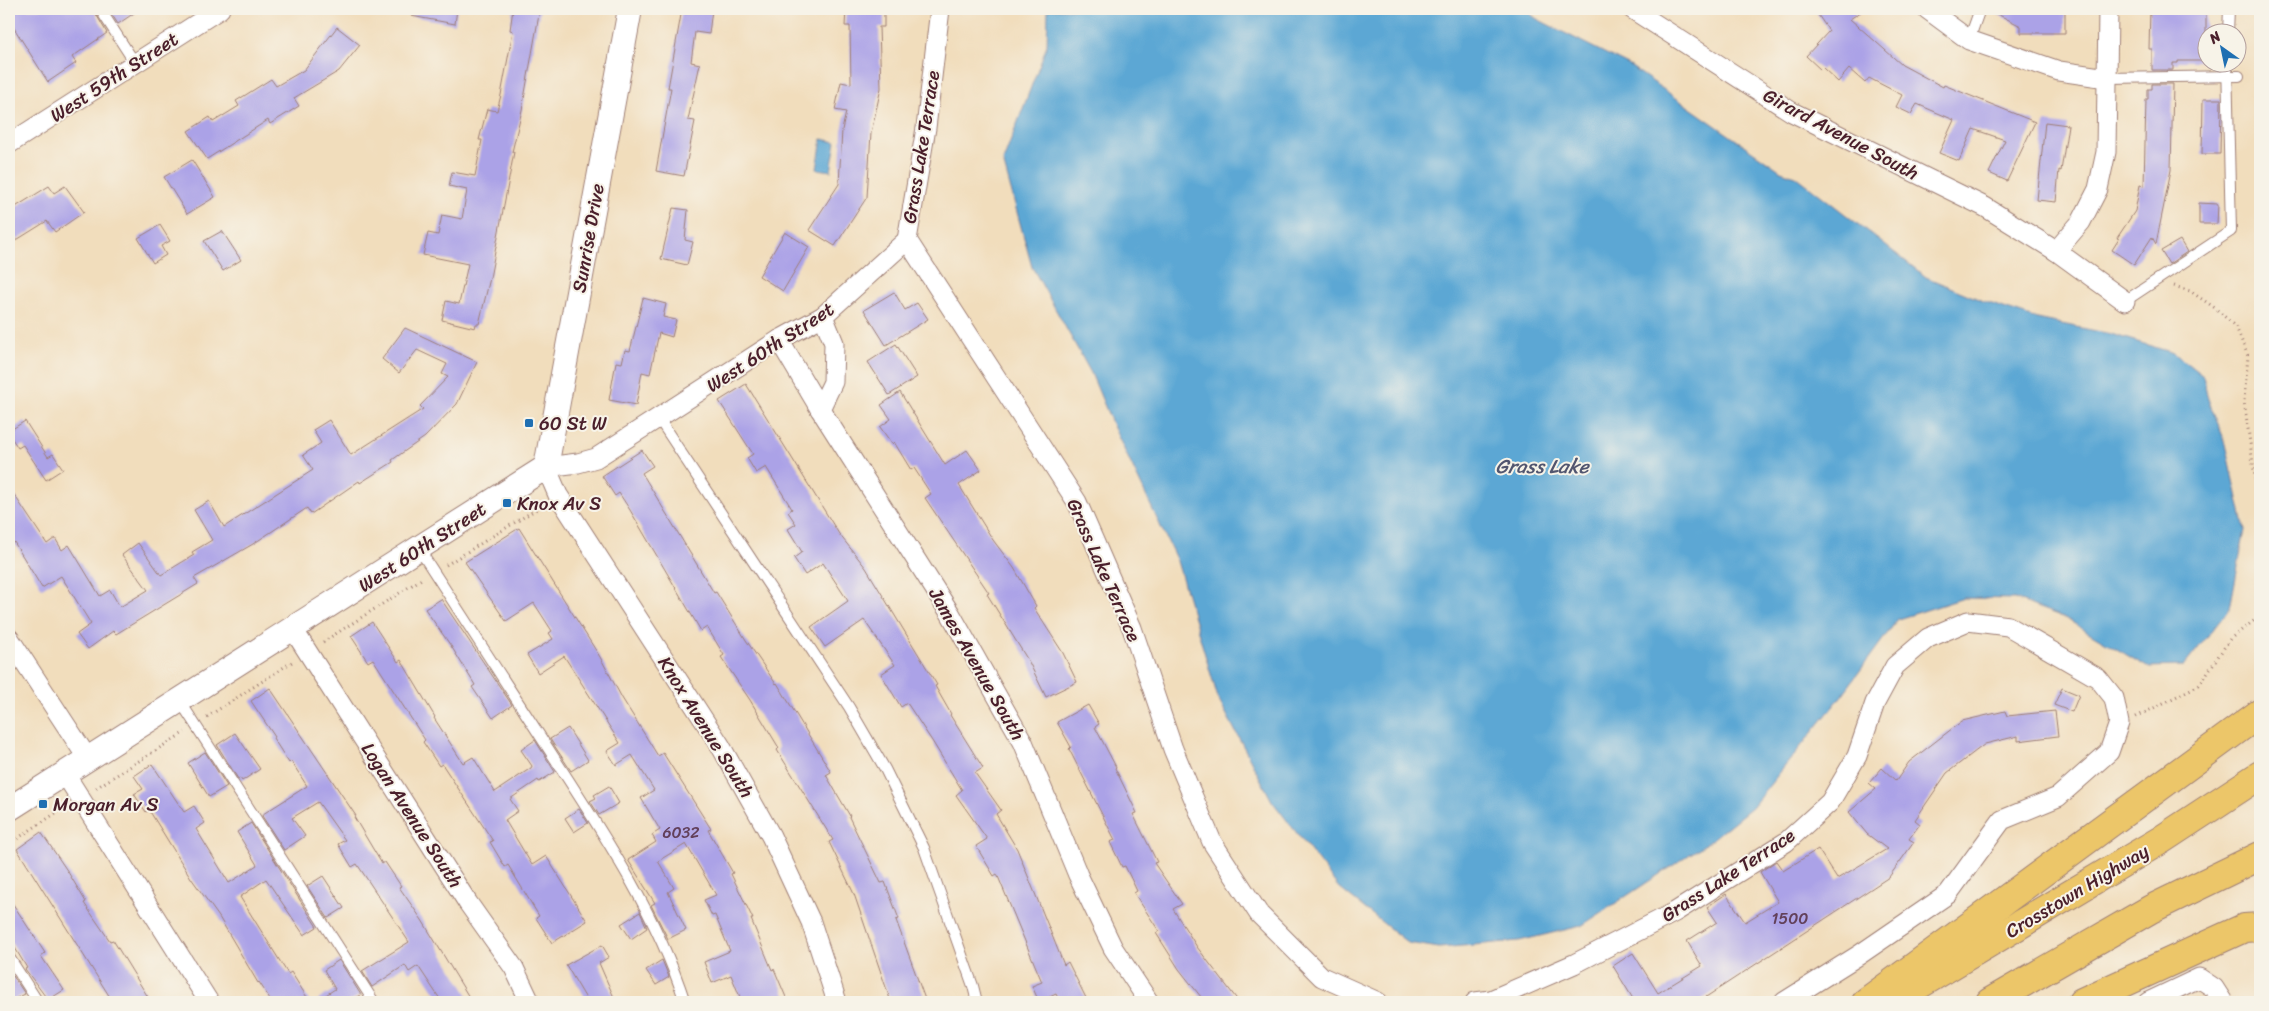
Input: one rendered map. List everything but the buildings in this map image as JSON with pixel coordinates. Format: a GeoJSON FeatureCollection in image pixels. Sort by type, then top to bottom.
{"type":"FeatureCollection","features":[{"type":"Feature","properties":{"kind":"highway"},"geometry":{"type":"LineString","coordinates":[[1866,1002],[2260,713]]}},
{"type":"Feature","properties":{"kind":"highway","name":"Crosstown Highway"},"geometry":{"type":"LineString","coordinates":[[1891,1002],[2161,840],[2260,775]]}},
{"type":"Feature","properties":{"kind":"highway"},"geometry":{"type":"LineString","coordinates":[[1990,1002],[2151,909],[2260,856]]}},
{"type":"Feature","properties":{"kind":"highway"},"geometry":{"type":"LineString","coordinates":[[2082,1002],[2244,928],[2260,927]]}},
{"type":"Feature","properties":{"kind":"street","name":"West 59th Street"},"geometry":{"type":"LineString","coordinates":[[12,136],[135,63],[220,9]]}},
{"type":"Feature","properties":{"kind":"street","name":"Sunrise Drive"},"geometry":{"type":"LineString","coordinates":[[546,467],[630,9]]}},
{"type":"Feature","properties":{"kind":"street","name":"Grass Lake Terrace"},"geometry":{"type":"LineString","coordinates":[[940,9],[926,128],[907,240],[1077,502],[1132,628],[1173,749],[1212,842],[1259,914],[1322,977],[1378,1002]]}},
{"type":"Feature","properties":{"kind":"street","name":"Girard Avenue South"},"geometry":{"type":"LineString","coordinates":[[1632,9],[1792,112],[1985,208],[2056,251],[2125,301]]}},
{"type":"Feature","properties":{"kind":"street"},"geometry":{"type":"LineString","coordinates":[[1926,9],[1970,40],[2058,71],[2107,78]]}},
{"type":"Feature","properties":{"kind":"street"},"geometry":{"type":"LineString","coordinates":[[2056,251],[2081,222],[2098,189],[2106,152],[2108,9]]}},
{"type":"Feature","properties":{"kind":"street","name":"West 60th Street"},"geometry":{"type":"LineString","coordinates":[[9,809],[546,467],[578,463],[596,458],[779,340],[823,316],[907,240]]}},
{"type":"Feature","properties":{"kind":"street"},"geometry":{"type":"LineString","coordinates":[[820,409],[832,382],[834,343],[823,316]]}},
{"type":"Feature","properties":{"kind":"street","name":"James Avenue South"},"geometry":{"type":"LineString","coordinates":[[779,340],[820,409],[950,613],[1023,742],[1082,883],[1113,948],[1148,1002]]}},
{"type":"Feature","properties":{"kind":"street","name":"Knox Avenue South"},"geometry":{"type":"LineString","coordinates":[[546,467],[558,495],[720,745],[771,836],[811,922],[837,1002]]}},
{"type":"Feature","properties":{"kind":"street","name":"Grass Lake Terrace"},"geometry":{"type":"LineString","coordinates":[[1486,1001],[1574,964],[1675,912],[1786,842],[1830,802],[1857,756],[1874,703],[1894,666],[1928,638],[1968,622],[2008,626],[2098,678],[2114,698],[2119,723]]}},
{"type":"Feature","properties":{"kind":"street","name":"Logan Avenue South"},"geometry":{"type":"LineString","coordinates":[[293,629],[468,904],[514,968],[530,1002]]}},
{"type":"Feature","properties":{"kind":"street"},"geometry":{"type":"LineString","coordinates":[[9,638],[88,759]]}},
{"type":"Feature","properties":{"kind":"street"},"geometry":{"type":"LineString","coordinates":[[1784,1002],[1948,894],[2002,820],[2058,796],[2109,752],[2119,723]]}},
{"type":"Feature","properties":{"kind":"street"},"geometry":{"type":"LineString","coordinates":[[65,774],[209,1002]]}},
{"type":"Feature","properties":{"kind":"street"},"geometry":{"type":"LineString","coordinates":[[2148,1002],[2199,978],[2214,988],[2223,1002]]}},
{"type":"Feature","properties":{"kind":"lane"},"geometry":{"type":"LineString","coordinates":[[100,9],[135,63]]}},
{"type":"Feature","properties":{"kind":"lane"},"geometry":{"type":"LineString","coordinates":[[1970,40],[1980,9]]}},
{"type":"Feature","properties":{"kind":"lane"},"geometry":{"type":"LineString","coordinates":[[2228,22],[2229,9]]}},
{"type":"Feature","properties":{"kind":"lane"},"geometry":{"type":"LineString","coordinates":[[2125,301],[2231,231],[2227,72]]}},
{"type":"Feature","properties":{"kind":"lane"},"geometry":{"type":"LineString","coordinates":[[2107,78],[2239,76]]}},
{"type":"Feature","properties":{"kind":"lane"},"geometry":{"type":"LineString","coordinates":[[658,419],[849,707],[886,769],[924,848],[977,1002]]}},
{"type":"Feature","properties":{"kind":"lane"},"geometry":{"type":"LineString","coordinates":[[420,549],[597,824],[638,894],[675,973],[685,1002]]}},
{"type":"Feature","properties":{"kind":"lane"},"geometry":{"type":"LineString","coordinates":[[180,701],[374,1002]]}},
{"type":"Feature","properties":{"kind":"lane"},"geometry":{"type":"LineString","coordinates":[[9,957],[38,1002]]}},
{"type":"Feature","properties":{"kind":"path"},"geometry":{"type":"LineString","coordinates":[[2242,9],[2260,9]]}},
{"type":"Feature","properties":{"kind":"path"},"geometry":{"type":"LineString","coordinates":[[2158,280],[2190,291],[2215,308],[2236,327],[2248,356],[2244,401],[2260,512]]}},
{"type":"Feature","properties":{"kind":"path"},"geometry":{"type":"LineString","coordinates":[[2119,723],[2148,712],[2198,684],[2230,639],[2260,616]]}},
{"type":"Feature","properties":{"kind":"path"},"geometry":{"type":"LineString","coordinates":[[9,844],[65,808],[65,804]]}},
{"type":"Feature","properties":{"kind":"water","name":"Grass Lake"},"geometry":{"type":"Polygon","coordinates":[[[1048,9],[1524,9],[1537,19],[1630,66],[1781,171],[1796,176],[1926,277],[1983,301],[2037,319],[2111,334],[2174,353],[2203,376],[2208,399],[2226,444],[2245,530],[2230,608],[2184,666],[2147,667],[2063,617],[2015,599],[1964,598],[1898,619],[1840,698],[1752,807],[1710,841],[1581,926],[1519,941],[1439,948],[1408,943],[1339,888],[1272,801],[1218,698],[1177,561],[1114,428],[1091,373],[1032,267],[1003,161],[1047,45],[1048,9]]]}},
{"type":"Feature","properties":{"kind":"water"},"geometry":{"type":"Polygon","coordinates":[[[822,139],[836,142],[831,171],[817,169],[822,139]]]}},
{"type":"Feature","properties":{"kind":"place","name":"60 St W"},"geometry":{"type":"Point","coordinates":[529,423]}},
{"type":"Feature","properties":{"kind":"place","name":"Knox Av S"},"geometry":{"type":"Point","coordinates":[507,503]}},
{"type":"Feature","properties":{"kind":"place","name":"Morgan Av S"},"geometry":{"type":"Point","coordinates":[43,804]}}]}
